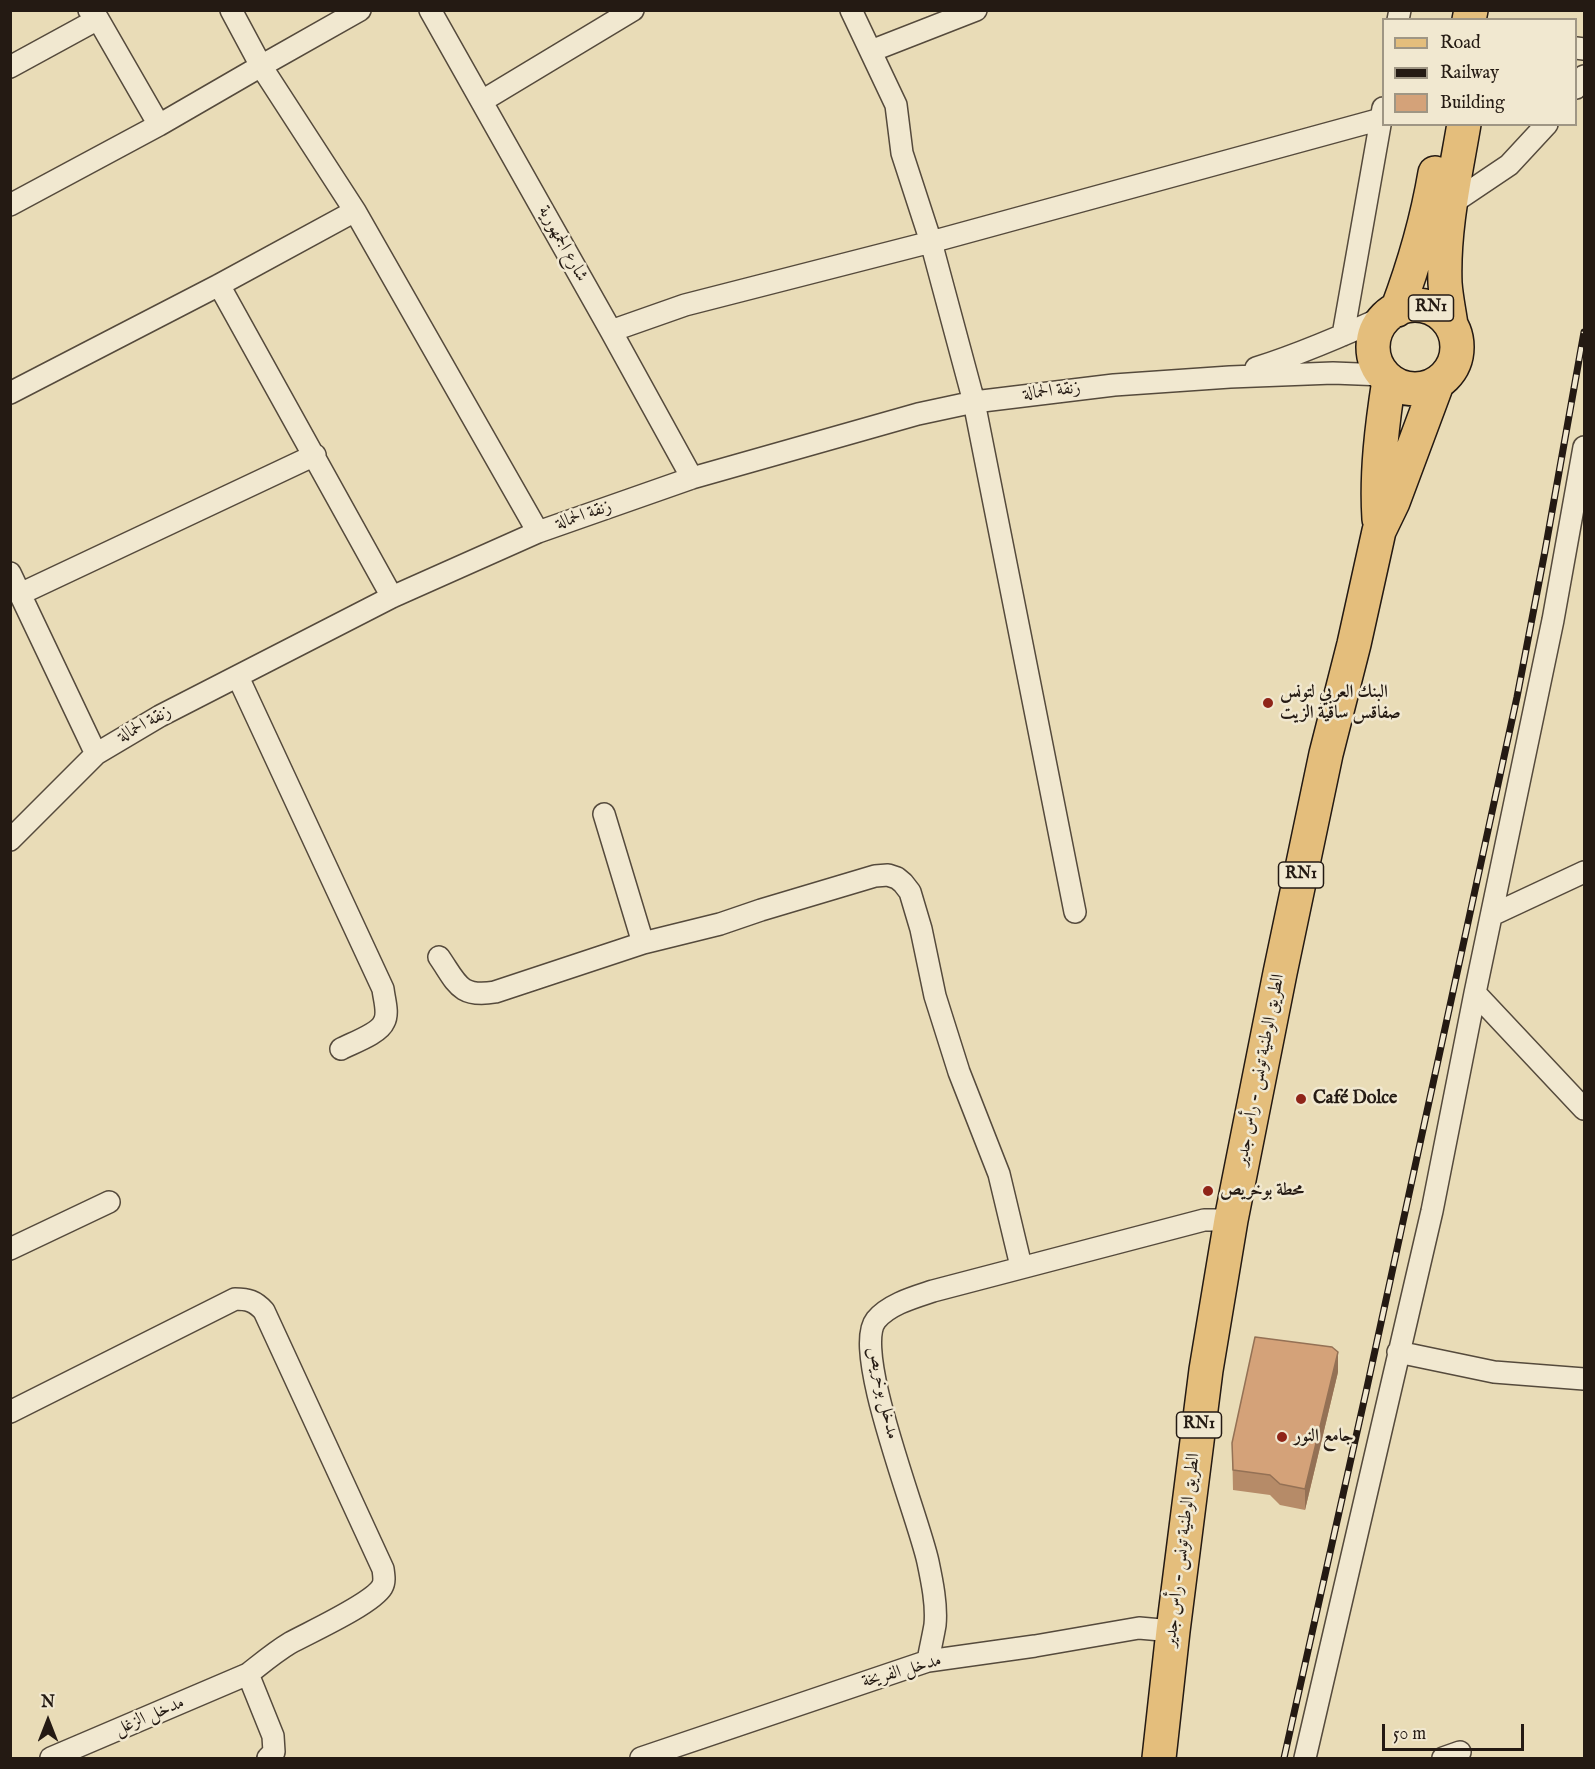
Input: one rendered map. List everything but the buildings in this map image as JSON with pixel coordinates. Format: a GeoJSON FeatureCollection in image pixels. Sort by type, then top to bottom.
{"type":"FeatureCollection","features":[{"type":"Feature","properties":{"kind":"main road","name":"RN1"},"geometry":{"type":"LineString","coordinates":[[1387,378],[1376,363],[1375,335],[1382,322],[1394,311],[1409,280],[1423,231],[1445,126]]}},
{"type":"Feature","properties":{"kind":"main road","name":"RN1"},"geometry":{"type":"LineString","coordinates":[[1437,384],[1454,364],[1457,351],[1445,286],[1445,266],[1451,204],[1464,126]]}},
{"type":"Feature","properties":{"kind":"main road","name":"RN1"},"geometry":{"type":"LineString","coordinates":[[1394,311],[1408,306],[1421,306],[1433,309],[1451,325]]}},
{"type":"Feature","properties":{"kind":"main road"},"geometry":{"type":"LineString","coordinates":[[1387,378],[1400,387],[1412,389],[1437,384]]}},
{"type":"Feature","properties":{"kind":"main road","name":"الطريق الوطنية تونس - رأس جدير"},"geometry":{"type":"LineString","coordinates":[[1379,531],[1377,496],[1387,378]]}},
{"type":"Feature","properties":{"kind":"main road","name":"الطريق الوطنية تونس - رأس جدير"},"geometry":{"type":"LineString","coordinates":[[1159,1758],[1206,1370],[1218,1220],[1379,531],[1393,502],[1437,384]]}},
{"type":"Feature","properties":{"kind":"street"},"geometry":{"type":"LineString","coordinates":[[231,10],[261,66],[355,211],[538,532]]}},
{"type":"Feature","properties":{"kind":"street"},"geometry":{"type":"LineString","coordinates":[[10,206],[159,125],[360,10]]}},
{"type":"Feature","properties":{"kind":"street","name":"شارع الجمهورية"},"geometry":{"type":"LineString","coordinates":[[430,10],[692,478]]}},
{"type":"Feature","properties":{"kind":"street"},"geometry":{"type":"LineString","coordinates":[[851,10],[896,105],[902,153],[931,242],[974,402],[1075,912]]}},
{"type":"Feature","properties":{"kind":"street"},"geometry":{"type":"LineString","coordinates":[[871,51],[976,10]]}},
{"type":"Feature","properties":{"kind":"street"},"geometry":{"type":"LineString","coordinates":[[482,101],[626,12]]}},
{"type":"Feature","properties":{"kind":"street"},"geometry":{"type":"LineString","coordinates":[[10,66],[94,15],[159,125]]}},
{"type":"Feature","properties":{"kind":"street"},"geometry":{"type":"LineString","coordinates":[[611,331],[685,305],[931,242],[1382,112],[1343,335]]}},
{"type":"Feature","properties":{"kind":"street"},"geometry":{"type":"LineString","coordinates":[[1451,204],[1509,165],[1545,126]]}},
{"type":"Feature","properties":{"kind":"street"},"geometry":{"type":"LineString","coordinates":[[10,393],[219,285],[355,211]]}},
{"type":"Feature","properties":{"kind":"street"},"geometry":{"type":"LineString","coordinates":[[219,285],[392,597]]}},
{"type":"Feature","properties":{"kind":"street"},"geometry":{"type":"LineString","coordinates":[[1230,377],[1287,358],[1394,311]]}},
{"type":"Feature","properties":{"kind":"street"},"geometry":{"type":"LineString","coordinates":[[1230,377],[1333,373],[1387,378]]}},
{"type":"Feature","properties":{"kind":"street","name":"زنقة الحمالة"},"geometry":{"type":"LineString","coordinates":[[10,840],[96,754],[133,731],[392,597],[538,532],[692,478],[918,414],[974,402],[1114,385],[1230,377]]}},
{"type":"Feature","properties":{"kind":"street"},"geometry":{"type":"LineString","coordinates":[[1305,1758],[1432,1211],[1474,993],[1553,620],[1584,447]]}},
{"type":"Feature","properties":{"kind":"street"},"geometry":{"type":"LineString","coordinates":[[20,594],[315,455]]}},
{"type":"Feature","properties":{"kind":"street"},"geometry":{"type":"LineString","coordinates":[[10,573],[96,754]]}},
{"type":"Feature","properties":{"kind":"street"},"geometry":{"type":"LineString","coordinates":[[238,677],[383,989],[386,1013],[384,1022],[376,1032],[340,1049]]}},
{"type":"Feature","properties":{"kind":"street"},"geometry":{"type":"LineString","coordinates":[[604,814],[643,943]]}},
{"type":"Feature","properties":{"kind":"street"},"geometry":{"type":"LineString","coordinates":[[1492,915],[1584,872]]}},
{"type":"Feature","properties":{"kind":"street"},"geometry":{"type":"LineString","coordinates":[[440,957],[462,989],[480,994],[495,992],[643,943],[720,924],[874,876],[888,875],[903,883],[910,892],[921,929],[934,996],[956,1062],[999,1174],[1021,1266]]}},
{"type":"Feature","properties":{"kind":"street"},"geometry":{"type":"LineString","coordinates":[[1474,993],[1584,1109]]}},
{"type":"Feature","properties":{"kind":"street"},"geometry":{"type":"LineString","coordinates":[[10,1249],[109,1202]]}},
{"type":"Feature","properties":{"kind":"street","name":"مدخل بوخريص"},"geometry":{"type":"LineString","coordinates":[[928,1661],[935,1623],[928,1560],[882,1407],[873,1369],[871,1331],[876,1320],[908,1300],[933,1291],[1021,1266],[1218,1220]]}},
{"type":"Feature","properties":{"kind":"street","name":"مدخل الزغل"},"geometry":{"type":"LineString","coordinates":[[10,1412],[235,1299],[256,1302],[264,1311],[383,1569],[382,1587],[369,1601],[289,1644],[248,1674],[51,1758]]}},
{"type":"Feature","properties":{"kind":"street"},"geometry":{"type":"LineString","coordinates":[[1398,1352],[1494,1372],[1584,1379]]}},
{"type":"Feature","properties":{"kind":"street","name":"مدخل الفريخة"},"geometry":{"type":"LineString","coordinates":[[641,1758],[928,1661],[1139,1628],[1173,1631]]}},
{"type":"Feature","properties":{"kind":"street"},"geometry":{"type":"LineString","coordinates":[[248,1674],[273,1736],[273,1752],[268,1758]]}},
{"type":"Feature","properties":{"kind":"railway"},"geometry":{"type":"LineString","coordinates":[[1284,1758],[1517,697],[1584,332]]}},
{"type":"Feature","properties":{"kind":"place","name":"البنك العربي لتونس صفاقس ساقية الزيت"},"geometry":{"type":"Point","coordinates":[1268,703]}},
{"type":"Feature","properties":{"kind":"place","name":"Café Dolce"},"geometry":{"type":"Point","coordinates":[1301,1099]}},
{"type":"Feature","properties":{"kind":"place","name":"محطة بوخريص"},"geometry":{"type":"Point","coordinates":[1208,1191]}},
{"type":"Feature","properties":{"kind":"place","name":"جامع النور"},"geometry":{"type":"Point","coordinates":[1282,1437]}}]}
